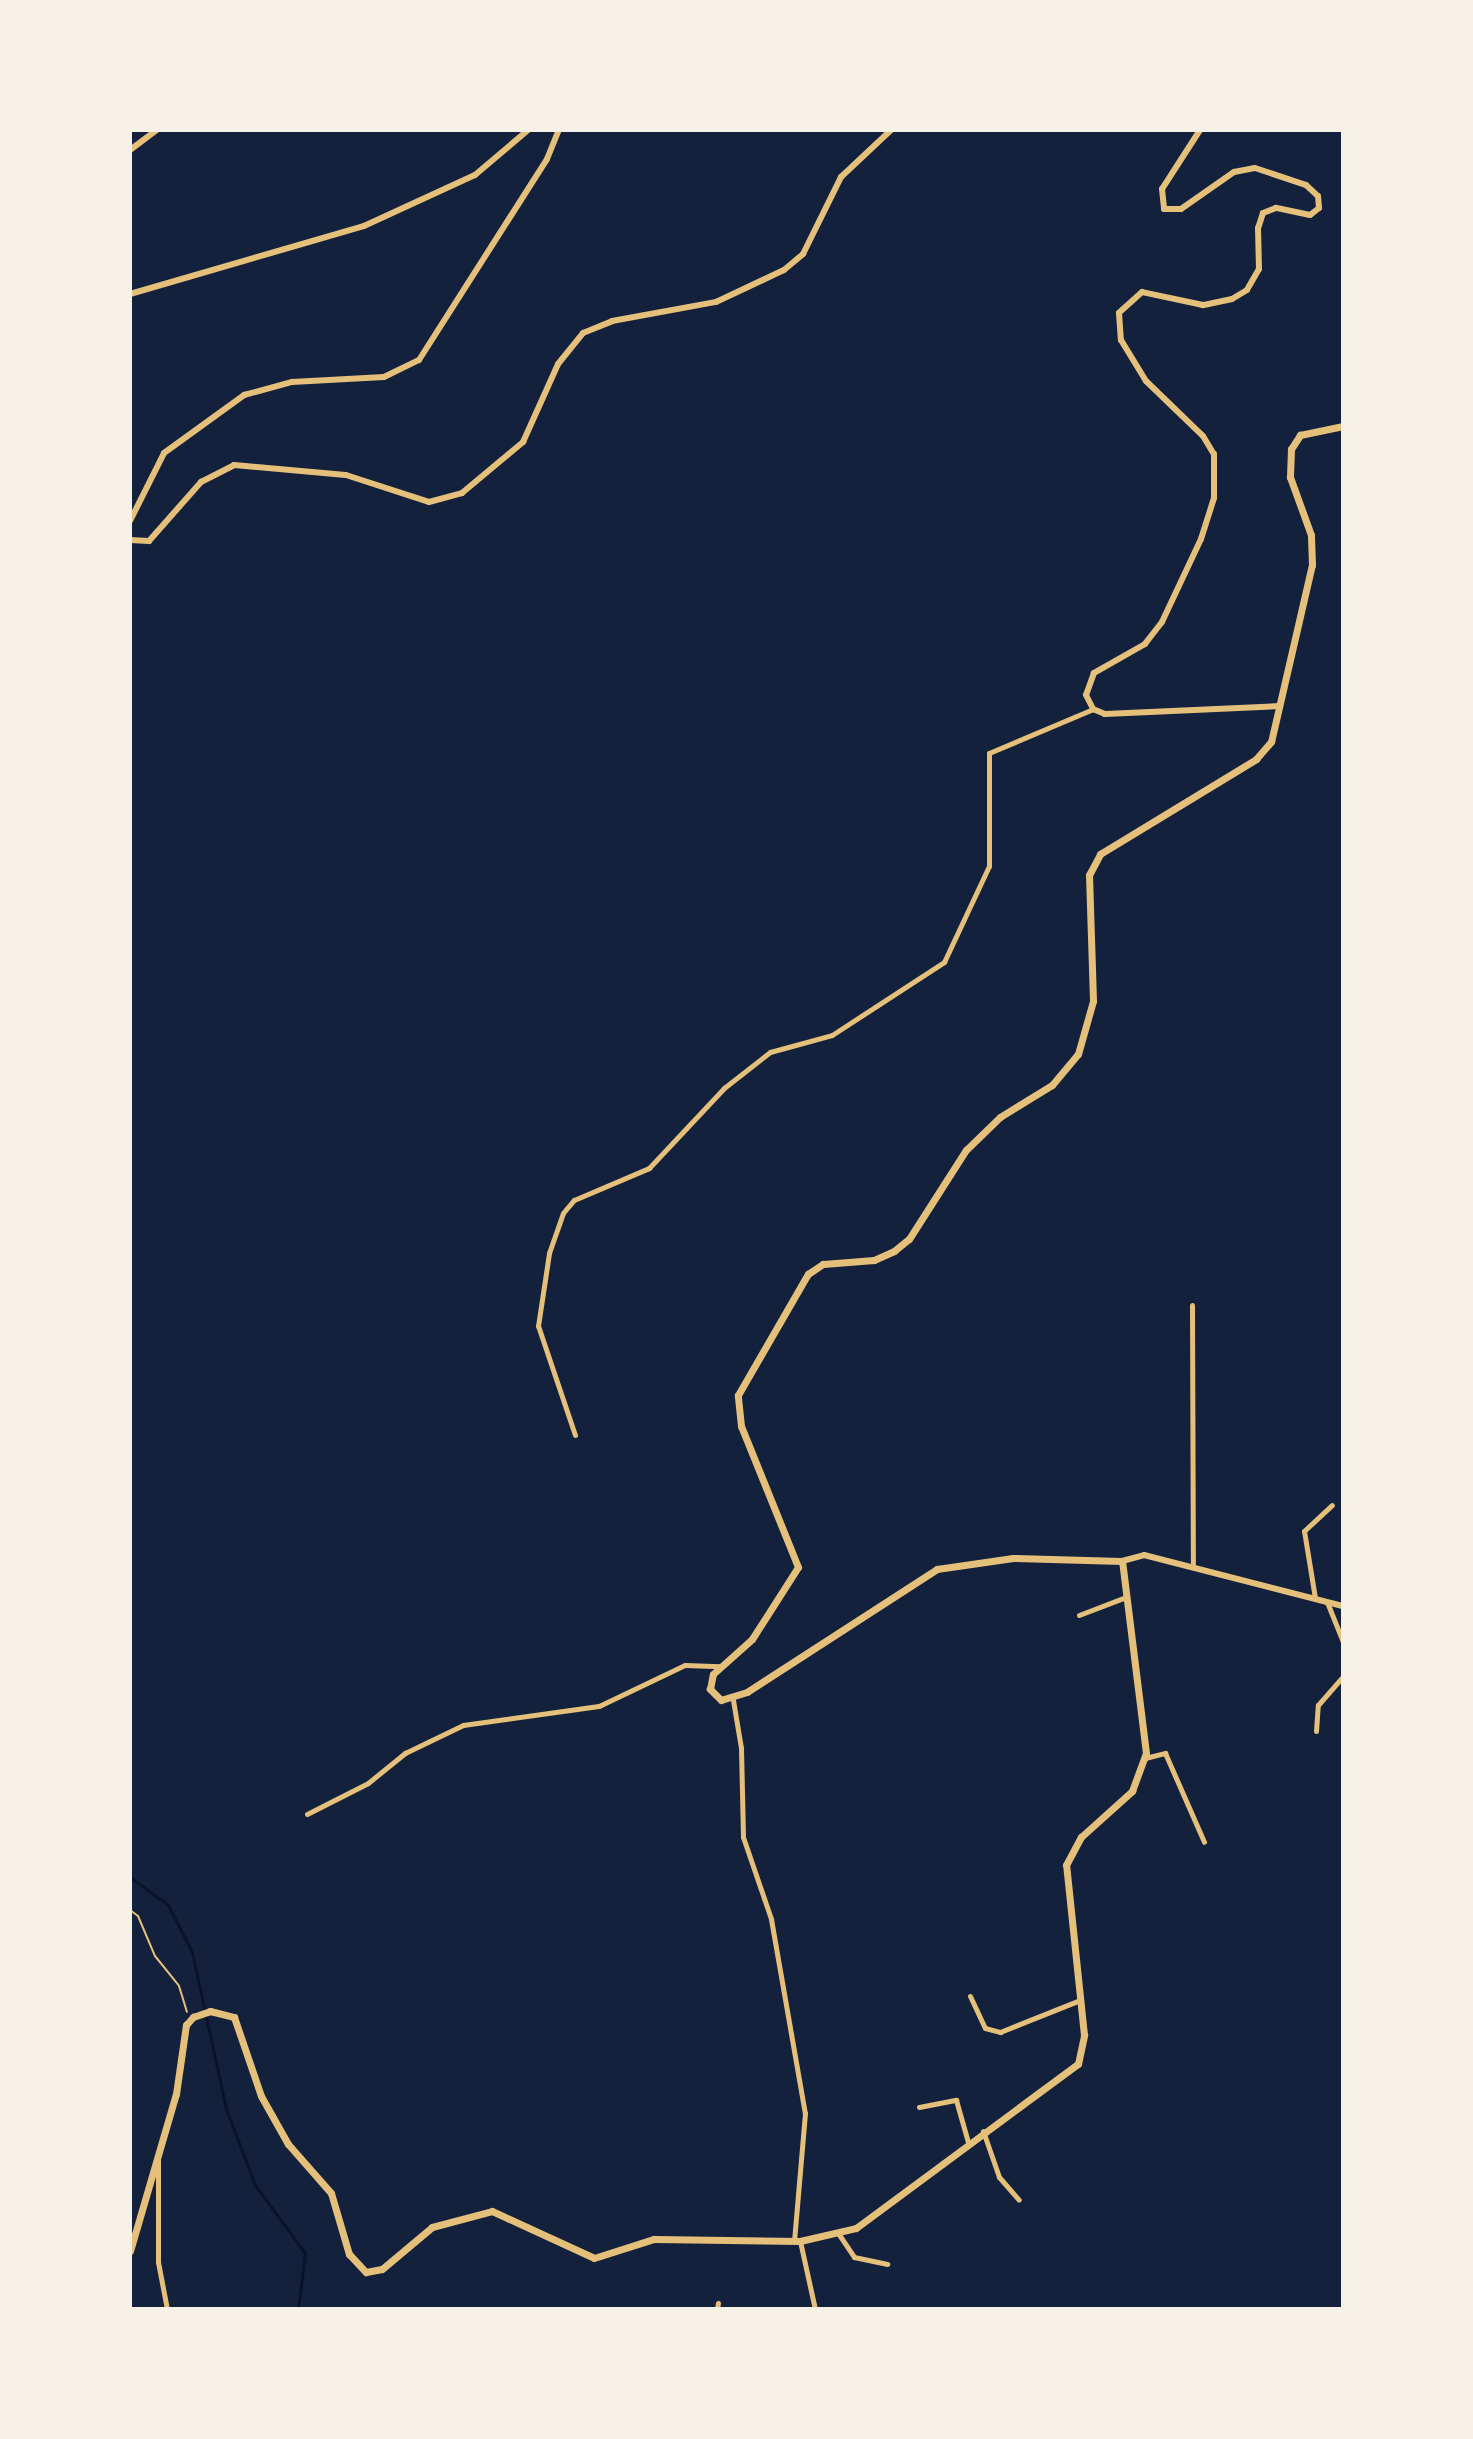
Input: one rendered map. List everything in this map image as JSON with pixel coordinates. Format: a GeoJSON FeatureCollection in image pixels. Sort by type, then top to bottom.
{"type":"FeatureCollection","features":[{"type":"Feature","properties":{"kind":"main road"},"geometry":{"type":"LineString","coordinates":[[130,2251],[190,2020],[210,2011],[228,2013],[239,2025],[261,2096],[288,2144],[331,2193],[349,2254],[364,2272],[382,2269],[432,2227],[492,2211],[594,2258],[654,2239],[797,2241],[838,2233],[864,2224],[982,2131],[1078,2064],[1084,2048],[1068,1858],[1081,1837],[1132,1791],[1145,1758],[1122,1561],[1013,1558],[937,1569],[733,1700],[716,1698],[710,1689],[721,1666],[752,1639],[798,1567],[736,1405],[789,1306],[813,1269],[885,1257],[909,1239],[966,1150],[1000,1117],[1065,1073],[1082,1047],[1092,1017],[1086,889],[1094,863],[1110,847],[1256,759],[1271,742],[1310,582],[1313,549],[1290,477],[1291,449],[1300,435],[1343,426]]}},
{"type":"Feature","properties":{"kind":"street"},"geometry":{"type":"LineString","coordinates":[[130,150],[157,130]]}},
{"type":"Feature","properties":{"kind":"street"},"geometry":{"type":"LineString","coordinates":[[130,294],[376,221],[475,175],[528,130]]}},
{"type":"Feature","properties":{"kind":"street"},"geometry":{"type":"LineString","coordinates":[[130,521],[164,453],[244,395],[292,382],[384,377],[419,360],[547,159],[559,130]]}},
{"type":"Feature","properties":{"kind":"street"},"geometry":{"type":"LineString","coordinates":[[130,540],[149,541],[201,482],[234,465],[346,475],[429,502],[462,493],[523,442],[569,345],[612,321],[716,302],[784,270],[803,254],[841,177],[891,130]]}},
{"type":"Feature","properties":{"kind":"street"},"geometry":{"type":"LineString","coordinates":[[1093,709],[1086,695],[1092,675],[1145,644],[1179,590],[1206,526],[1217,468],[1203,436],[1146,381],[1121,340],[1119,313],[1142,292],[1203,305],[1232,299],[1247,290],[1259,269],[1258,228],[1263,213],[1276,208],[1310,215],[1319,208],[1318,196],[1306,185],[1255,168],[1234,172],[1181,209],[1164,209],[1162,189],[1200,130]]}},
{"type":"Feature","properties":{"kind":"street"},"geometry":{"type":"LineString","coordinates":[[575,1435],[538,1326],[549,1253],[563,1213],[574,1200],[649,1168],[724,1088],[770,1052],[832,1035],[944,962],[989,866],[989,753],[1093,709],[1121,714],[1280,706]]}},
{"type":"Feature","properties":{"kind":"street"},"geometry":{"type":"LineString","coordinates":[[1192,1305],[1193,1567]]}},
{"type":"Feature","properties":{"kind":"street"},"geometry":{"type":"LineString","coordinates":[[1315,1598],[1304,1531],[1332,1505]]}},
{"type":"Feature","properties":{"kind":"street"},"geometry":{"type":"LineString","coordinates":[[1122,1561],[1144,1555],[1343,1606]]}},
{"type":"Feature","properties":{"kind":"street"},"geometry":{"type":"LineString","coordinates":[[1079,1615],[1128,1596]]}},
{"type":"Feature","properties":{"kind":"street"},"geometry":{"type":"LineString","coordinates":[[1326,1601],[1343,1642]]}},
{"type":"Feature","properties":{"kind":"street"},"geometry":{"type":"LineString","coordinates":[[307,1814],[368,1783],[405,1753],[463,1725],[599,1706],[685,1665],[721,1666]]}},
{"type":"Feature","properties":{"kind":"street"},"geometry":{"type":"LineString","coordinates":[[1316,1731],[1318,1705],[1343,1676]]}},
{"type":"Feature","properties":{"kind":"street"},"geometry":{"type":"LineString","coordinates":[[733,1700],[741,1748],[743,1837],[771,1919],[805,2113],[797,2241],[815,2309]]}},
{"type":"Feature","properties":{"kind":"street"},"geometry":{"type":"LineString","coordinates":[[1145,1758],[1165,1753],[1204,1842]]}},
{"type":"Feature","properties":{"kind":"street"},"geometry":{"type":"LineString","coordinates":[[970,1996],[985,2028],[1000,2032],[1081,2000]]}},
{"type":"Feature","properties":{"kind":"street"},"geometry":{"type":"LineString","coordinates":[[919,2107],[956,2100],[968,2142]]}},
{"type":"Feature","properties":{"kind":"street"},"geometry":{"type":"LineString","coordinates":[[982,2131],[999,2177],[1019,2200]]}},
{"type":"Feature","properties":{"kind":"street"},"geometry":{"type":"LineString","coordinates":[[157,2151],[158,2262],[167,2309]]}},
{"type":"Feature","properties":{"kind":"street"},"geometry":{"type":"LineString","coordinates":[[838,2233],[854,2257],[887,2264]]}},
{"type":"Feature","properties":{"kind":"path"},"geometry":{"type":"LineString","coordinates":[[130,1910],[138,1916],[155,1956],[179,1986],[190,2020]]}},
{"type":"Feature","properties":{"kind":"waterway"},"geometry":{"type":"LineString","coordinates":[[130,1877],[168,1905],[192,1952],[226,2109],[255,2185],[305,2253],[298,2309]]}}]}
